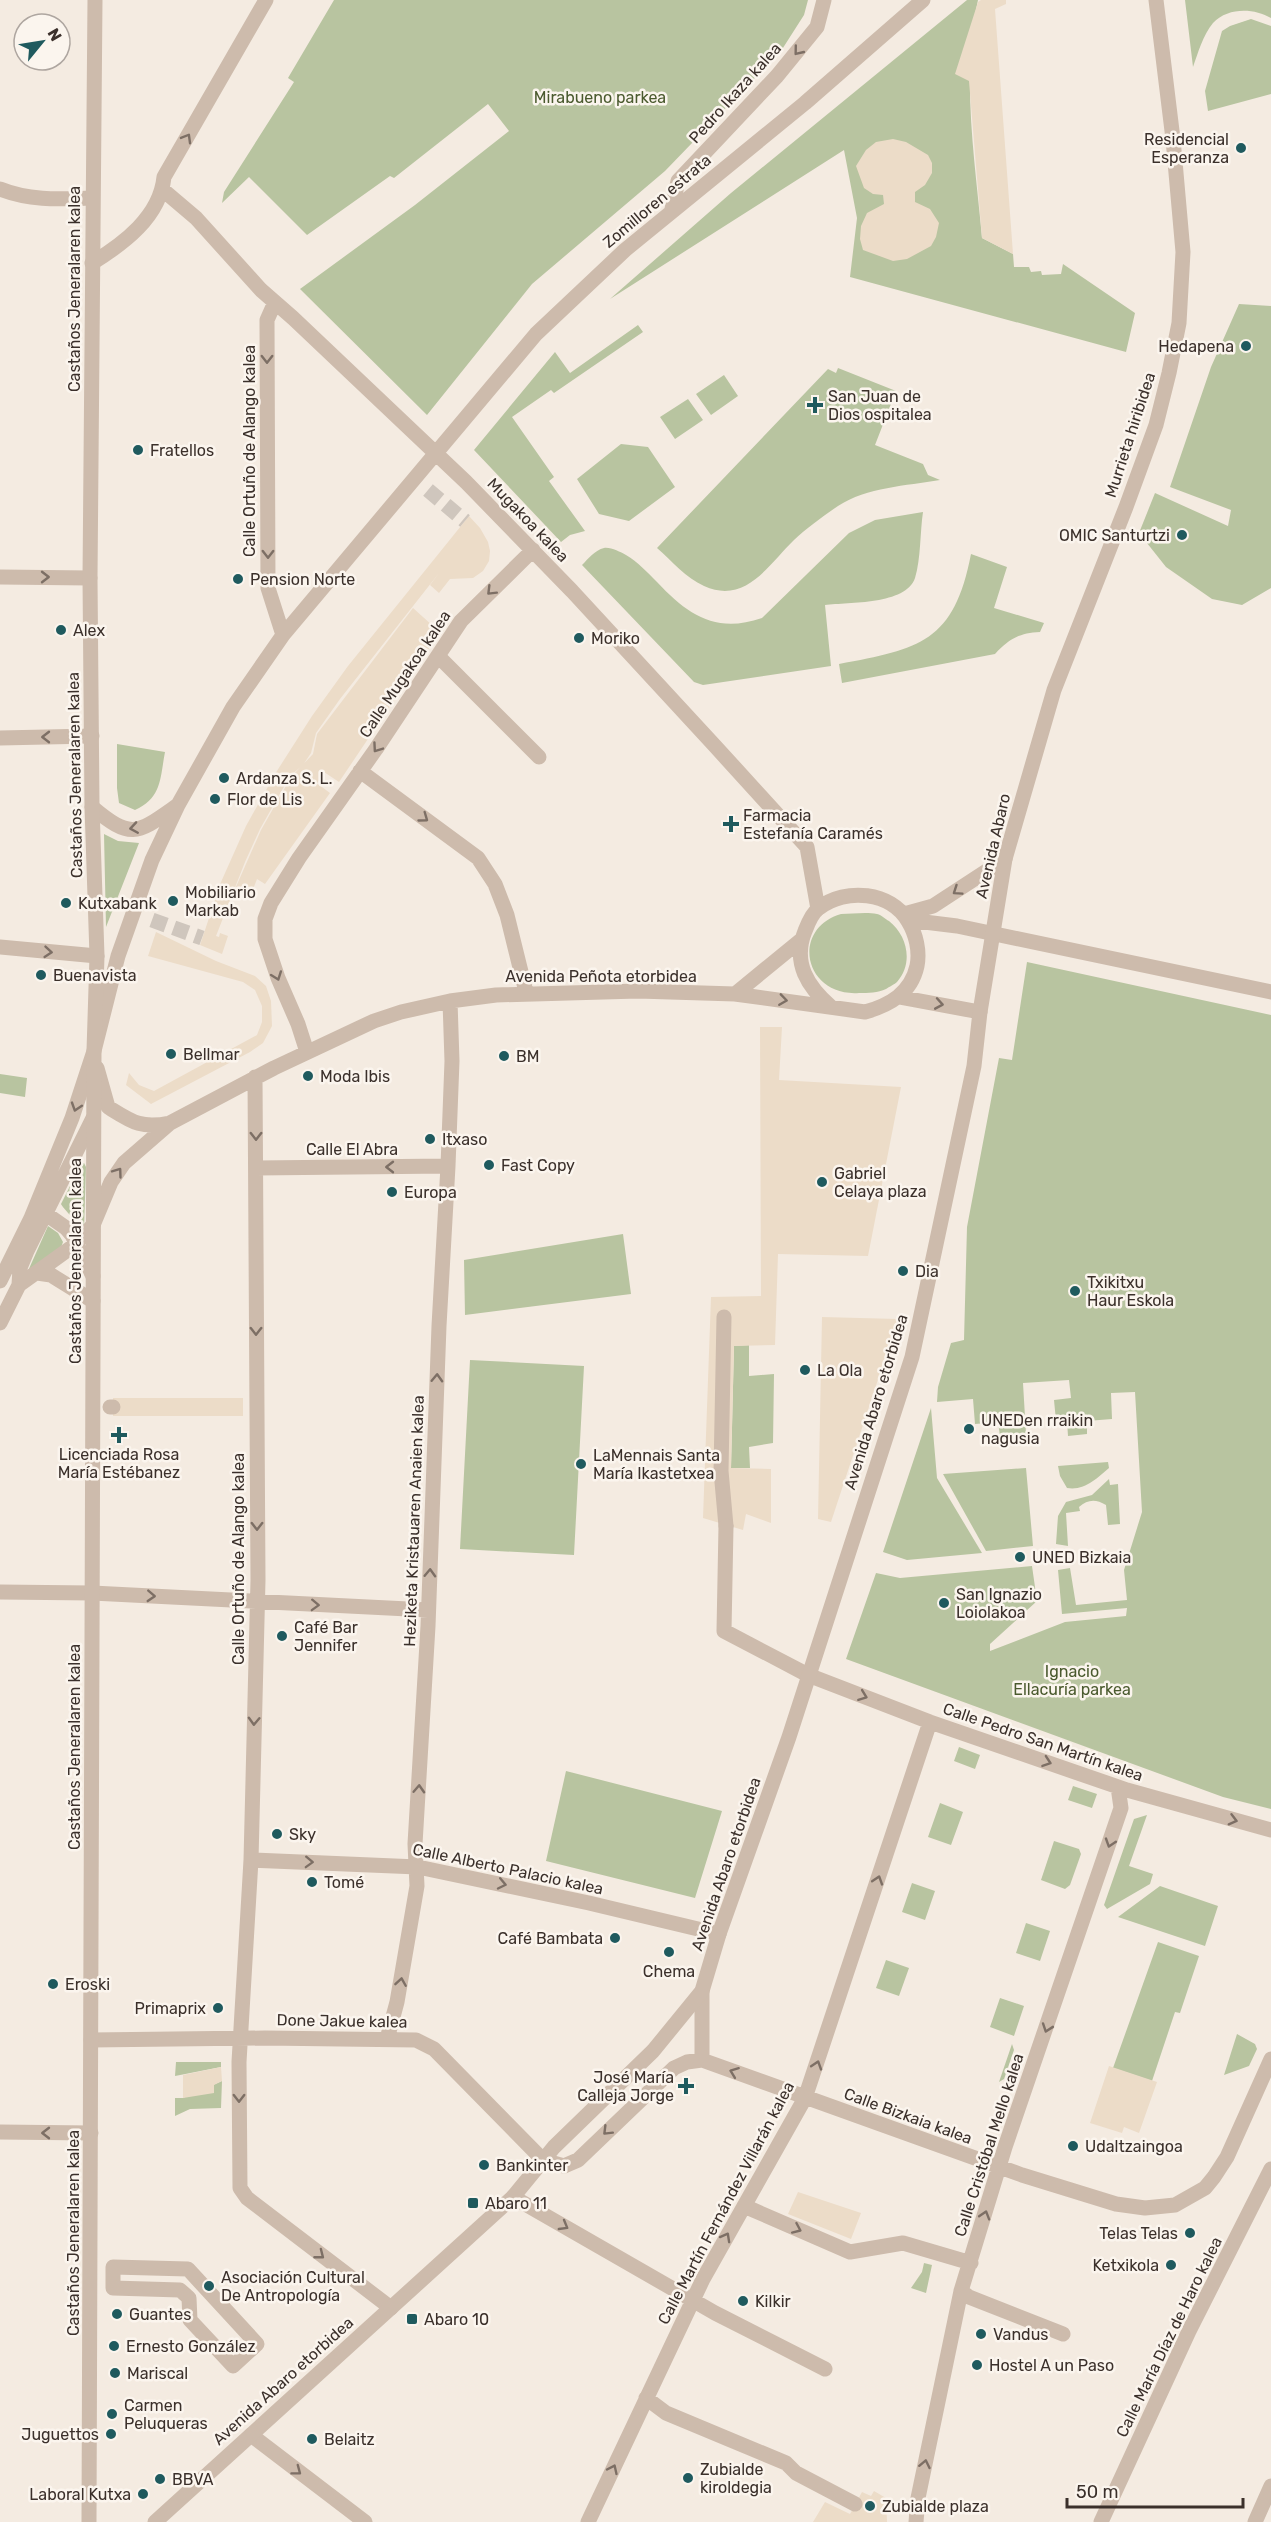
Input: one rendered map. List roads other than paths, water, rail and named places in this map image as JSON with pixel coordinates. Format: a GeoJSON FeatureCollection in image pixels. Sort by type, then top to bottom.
{"type":"FeatureCollection","features":[{"type":"Feature","properties":{"kind":"street","name":"Castaños Jeneralaren kalea"},"geometry":{"type":"LineString","coordinates":[[89,2522],[93,1118],[97,956],[92,807],[90,578],[95,0]]}},
{"type":"Feature","properties":{"kind":"street"},"geometry":{"type":"LineString","coordinates":[[92,263],[113,250],[144,222],[163,190],[164,177],[266,0]]}},
{"type":"Feature","properties":{"kind":"street","name":"Pedro Ikaza kalea"},"geometry":{"type":"LineString","coordinates":[[672,209],[678,181],[777,76],[817,27],[824,0]]}},
{"type":"Feature","properties":{"kind":"street","name":"Zomilloren estrata"},"geometry":{"type":"LineString","coordinates":[[94,1051],[118,956],[152,861],[178,805],[233,707],[283,635],[536,334],[672,209],[805,103],[923,0]]}},
{"type":"Feature","properties":{"kind":"street","name":"Murrieta hiribidea"},"geometry":{"type":"LineString","coordinates":[[1054,690],[1156,425],[1179,323],[1183,252],[1173,139],[1156,0]]}},
{"type":"Feature","properties":{"kind":"street"},"geometry":{"type":"LineString","coordinates":[[0,189],[17,196],[92,198]]}},
{"type":"Feature","properties":{"kind":"street","name":"Mugakoa kalea"},"geometry":{"type":"LineString","coordinates":[[163,190],[196,218],[261,290],[435,453],[532,549],[807,848],[818,909]]}},
{"type":"Feature","properties":{"kind":"street","name":"Calle Ortuño de Alango kalea"},"geometry":{"type":"LineString","coordinates":[[275,302],[267,320],[268,588],[283,635]]}},
{"type":"Feature","properties":{"kind":"street","name":"Calle Mugakoa kalea"},"geometry":{"type":"LineString","coordinates":[[307,1052],[265,939],[265,920],[271,903],[299,858],[439,657],[461,621],[532,549]]}},
{"type":"Feature","properties":{"kind":"street"},"geometry":{"type":"LineString","coordinates":[[0,577],[90,578]]}},
{"type":"Feature","properties":{"kind":"street"},"geometry":{"type":"LineString","coordinates":[[439,657],[539,757]]}},
{"type":"Feature","properties":{"kind":"street","name":"Avenida Abaro"},"geometry":{"type":"LineString","coordinates":[[980,1012],[1005,859],[1054,690]]}},
{"type":"Feature","properties":{"kind":"street"},"geometry":{"type":"LineString","coordinates":[[0,738],[92,736]]}},
{"type":"Feature","properties":{"kind":"street"},"geometry":{"type":"LineString","coordinates":[[360,771],[478,858],[495,884],[507,915],[526,992]]}},
{"type":"Feature","properties":{"kind":"street"},"geometry":{"type":"LineString","coordinates":[[92,807],[110,822],[125,830],[137,831],[178,805]]}},
{"type":"Feature","properties":{"kind":"street"},"geometry":{"type":"LineString","coordinates":[[906,917],[933,906],[1005,859]]}},
{"type":"Feature","properties":{"kind":"street"},"geometry":{"type":"LineString","coordinates":[[872,896],[889,902],[906,917],[913,929],[917,947],[917,966],[910,983],[899,997],[883,1007],[865,1012],[831,1007],[815,993],[805,977],[800,959],[801,940],[808,922],[818,909],[837,898],[872,896]]}},
{"type":"Feature","properties":{"kind":"street"},"geometry":{"type":"LineString","coordinates":[[906,917],[1271,992]]}},
{"type":"Feature","properties":{"kind":"street"},"geometry":{"type":"LineString","coordinates":[[735,994],[801,940]]}},
{"type":"Feature","properties":{"kind":"street"},"geometry":{"type":"LineString","coordinates":[[0,947],[97,956]]}},
{"type":"Feature","properties":{"kind":"street","name":"Avenida Peñota etorbidea"},"geometry":{"type":"LineString","coordinates":[[93,1225],[111,1182],[124,1163],[170,1123],[255,1077],[374,1021],[450,1001],[526,992],[638,991],[735,994],[831,1007]]}},
{"type":"Feature","properties":{"kind":"street"},"geometry":{"type":"LineString","coordinates":[[899,997],[980,1012]]}},
{"type":"Feature","properties":{"kind":"street","name":"Heziketa Kristauaren Anaien kalea"},"geometry":{"type":"LineString","coordinates":[[387,2039],[397,2002],[417,1886],[418,1867],[415,1844],[428,1610],[452,1061],[450,1001]]}},
{"type":"Feature","properties":{"kind":"street","name":"Avenida Abaro etorbidea"},"geometry":{"type":"LineString","coordinates":[[155,2522],[513,2197],[543,2160],[652,2051],[702,1991],[912,1357],[974,1066],[980,1012]]}},
{"type":"Feature","properties":{"kind":"street"},"geometry":{"type":"LineString","coordinates":[[0,1281],[31,1218],[72,1118],[94,1051]]}},
{"type":"Feature","properties":{"kind":"street","name":"Avenida Peñota etorbidea"},"geometry":{"type":"LineString","coordinates":[[94,1051],[102,1092],[108,1107],[139,1125],[153,1126],[170,1123]]}},
{"type":"Feature","properties":{"kind":"street","name":"Calle Ortuño de Alango kalea"},"geometry":{"type":"LineString","coordinates":[[255,1077],[256,1601],[251,1860],[240,2040],[240,2188],[247,2198],[391,2308]]}},
{"type":"Feature","properties":{"kind":"street"},"geometry":{"type":"LineString","coordinates":[[0,1323],[18,1285],[20,1268],[93,1118]]}},
{"type":"Feature","properties":{"kind":"street","name":"Calle El Abra"},"geometry":{"type":"LineString","coordinates":[[256,1168],[448,1166]]}},
{"type":"Feature","properties":{"kind":"street"},"geometry":{"type":"LineString","coordinates":[[31,1218],[46,1214],[66,1228],[93,1276]]}},
{"type":"Feature","properties":{"kind":"street"},"geometry":{"type":"LineString","coordinates":[[18,1285],[76,1244],[93,1225]]}},
{"type":"Feature","properties":{"kind":"street"},"geometry":{"type":"LineString","coordinates":[[37,1273],[51,1275],[93,1301]]}},
{"type":"Feature","properties":{"kind":"street","name":"Calle Pedro San Martín kalea"},"geometry":{"type":"LineString","coordinates":[[724,1317],[721,1471],[726,1526],[724,1631],[808,1675],[930,1722],[1118,1787],[1271,1830]]}},
{"type":"Feature","properties":{"kind":"street"},"geometry":{"type":"LineString","coordinates":[[0,1592],[92,1593],[428,1610]]}},
{"type":"Feature","properties":{"kind":"street","name":"Calle Martín Fernández Villarán kalea"},"geometry":{"type":"LineString","coordinates":[[588,2522],[693,2299],[805,2098],[930,1722]]}},
{"type":"Feature","properties":{"kind":"street","name":"Calle Cristóbal Mello kalea"},"geometry":{"type":"LineString","coordinates":[[916,2522],[918,2498],[962,2291],[999,2167],[1121,1808],[1118,1787]]}},
{"type":"Feature","properties":{"kind":"street","name":"Calle Alberto Palacio kalea"},"geometry":{"type":"LineString","coordinates":[[251,1860],[418,1867],[589,1903],[719,1935]]}},
{"type":"Feature","properties":{"kind":"street"},"geometry":{"type":"LineString","coordinates":[[543,2160],[564,2166],[578,2160],[674,2068],[687,2062],[702,2060],[700,2015],[702,1991]]}},
{"type":"Feature","properties":{"kind":"street","name":"Done Jakue kalea"},"geometry":{"type":"LineString","coordinates":[[91,2040],[416,2040],[434,2049],[543,2160]]}},
{"type":"Feature","properties":{"kind":"street","name":"Calle Bizkaia kalea"},"geometry":{"type":"LineString","coordinates":[[702,2060],[999,2167],[1116,2204],[1145,2208],[1175,2205],[1205,2188],[1222,2167],[1271,2060]]}},
{"type":"Feature","properties":{"kind":"street"},"geometry":{"type":"LineString","coordinates":[[0,2133],[91,2133]]}},
{"type":"Feature","properties":{"kind":"street","name":"Calle María Díaz de Haro kalea"},"geometry":{"type":"LineString","coordinates":[[1101,2522],[1189,2331],[1271,2169]]}},
{"type":"Feature","properties":{"kind":"street"},"geometry":{"type":"LineString","coordinates":[[513,2197],[715,2313],[825,2369]]}},
{"type":"Feature","properties":{"kind":"street"},"geometry":{"type":"LineString","coordinates":[[744,2206],[850,2252],[903,2243],[970,2263]]}},
{"type":"Feature","properties":{"kind":"street"},"geometry":{"type":"LineString","coordinates":[[113,2267],[188,2270],[257,2344],[233,2366],[190,2320],[189,2298],[180,2290],[113,2288],[113,2267]]}},
{"type":"Feature","properties":{"kind":"street"},"geometry":{"type":"LineString","coordinates":[[962,2291],[969,2297],[1063,2334]]}},
{"type":"Feature","properties":{"kind":"street"},"geometry":{"type":"LineString","coordinates":[[646,2398],[666,2413],[786,2463],[796,2473],[855,2504]]}},
{"type":"Feature","properties":{"kind":"street"},"geometry":{"type":"LineString","coordinates":[[251,2435],[365,2522]]}},
{"type":"Feature","properties":{"kind":"street"},"geometry":{"type":"LineString","coordinates":[[1255,2522],[1271,2486]]}},
{"type":"Feature","properties":{"kind":"street"},"geometry":{"type":"LineString","coordinates":[[90,2503],[97,2522]]}},
{"type":"Feature","properties":{"kind":"tunnel"},"geometry":{"type":"LineString","coordinates":[[428,490],[465,521]]}},
{"type":"Feature","properties":{"kind":"tunnel"},"geometry":{"type":"LineString","coordinates":[[152,920],[202,938]]}},
{"type":"Feature","properties":{"kind":"place","name":"Residencial Esperanza"},"geometry":{"type":"Point","coordinates":[1241,148]}},
{"type":"Feature","properties":{"kind":"place","name":"Hedapena"},"geometry":{"type":"Point","coordinates":[1246,346]}},
{"type":"Feature","properties":{"kind":"place","name":"San Juan de Dios ospitalea"},"geometry":{"type":"Point","coordinates":[815,405]}},
{"type":"Feature","properties":{"kind":"place","name":"Fratellos"},"geometry":{"type":"Point","coordinates":[138,450]}},
{"type":"Feature","properties":{"kind":"place","name":"OMIC Santurtzi"},"geometry":{"type":"Point","coordinates":[1182,535]}},
{"type":"Feature","properties":{"kind":"place","name":"Pension Norte"},"geometry":{"type":"Point","coordinates":[238,579]}},
{"type":"Feature","properties":{"kind":"place","name":"Alex"},"geometry":{"type":"Point","coordinates":[61,630]}},
{"type":"Feature","properties":{"kind":"place","name":"Moriko"},"geometry":{"type":"Point","coordinates":[579,638]}},
{"type":"Feature","properties":{"kind":"place","name":"Ardanza S. L."},"geometry":{"type":"Point","coordinates":[224,778]}},
{"type":"Feature","properties":{"kind":"place","name":"Flor de Lis"},"geometry":{"type":"Point","coordinates":[215,799]}},
{"type":"Feature","properties":{"kind":"place","name":"Farmacia Estefanía Caramés"},"geometry":{"type":"Point","coordinates":[731,824]}},
{"type":"Feature","properties":{"kind":"place","name":"Mobiliario Markab"},"geometry":{"type":"Point","coordinates":[173,901]}},
{"type":"Feature","properties":{"kind":"place","name":"Kutxabank"},"geometry":{"type":"Point","coordinates":[66,903]}},
{"type":"Feature","properties":{"kind":"place","name":"Buenavista"},"geometry":{"type":"Point","coordinates":[41,975]}},
{"type":"Feature","properties":{"kind":"place","name":"Bellmar"},"geometry":{"type":"Point","coordinates":[171,1054]}},
{"type":"Feature","properties":{"kind":"place","name":"BM"},"geometry":{"type":"Point","coordinates":[504,1056]}},
{"type":"Feature","properties":{"kind":"place","name":"Moda Ibis"},"geometry":{"type":"Point","coordinates":[308,1076]}},
{"type":"Feature","properties":{"kind":"place","name":"Itxaso"},"geometry":{"type":"Point","coordinates":[430,1139]}},
{"type":"Feature","properties":{"kind":"place","name":"Fast Copy"},"geometry":{"type":"Point","coordinates":[489,1165]}},
{"type":"Feature","properties":{"kind":"place","name":"Gabriel Celaya plaza"},"geometry":{"type":"Point","coordinates":[822,1182]}},
{"type":"Feature","properties":{"kind":"place","name":"Europa"},"geometry":{"type":"Point","coordinates":[392,1192]}},
{"type":"Feature","properties":{"kind":"place","name":"Dia"},"geometry":{"type":"Point","coordinates":[903,1271]}},
{"type":"Feature","properties":{"kind":"place","name":"Txikitxu Haur Eskola"},"geometry":{"type":"Point","coordinates":[1075,1291]}},
{"type":"Feature","properties":{"kind":"place","name":"La Ola"},"geometry":{"type":"Point","coordinates":[805,1370]}},
{"type":"Feature","properties":{"kind":"place","name":"UNEDen rraikin nagusia"},"geometry":{"type":"Point","coordinates":[969,1429]}},
{"type":"Feature","properties":{"kind":"place","name":"Licenciada Rosa María Estébanez"},"geometry":{"type":"Point","coordinates":[119,1435]}},
{"type":"Feature","properties":{"kind":"place","name":"LaMennais Santa María Ikastetxea"},"geometry":{"type":"Point","coordinates":[581,1464]}},
{"type":"Feature","properties":{"kind":"place","name":"UNED Bizkaia"},"geometry":{"type":"Point","coordinates":[1020,1557]}},
{"type":"Feature","properties":{"kind":"place","name":"San Ignazio Loiolakoa"},"geometry":{"type":"Point","coordinates":[944,1603]}},
{"type":"Feature","properties":{"kind":"place","name":"Café Bar Jennifer"},"geometry":{"type":"Point","coordinates":[282,1636]}},
{"type":"Feature","properties":{"kind":"place","name":"Sky"},"geometry":{"type":"Point","coordinates":[277,1834]}},
{"type":"Feature","properties":{"kind":"place","name":"Tomé"},"geometry":{"type":"Point","coordinates":[312,1882]}},
{"type":"Feature","properties":{"kind":"place","name":"Café Bambata"},"geometry":{"type":"Point","coordinates":[615,1938]}},
{"type":"Feature","properties":{"kind":"place","name":"Chema"},"geometry":{"type":"Point","coordinates":[669,1952]}},
{"type":"Feature","properties":{"kind":"place","name":"Eroski"},"geometry":{"type":"Point","coordinates":[53,1984]}},
{"type":"Feature","properties":{"kind":"place","name":"Primaprix"},"geometry":{"type":"Point","coordinates":[218,2008]}},
{"type":"Feature","properties":{"kind":"place","name":"José María Calleja Jorge"},"geometry":{"type":"Point","coordinates":[686,2086]}},
{"type":"Feature","properties":{"kind":"place","name":"Udaltzaingoa"},"geometry":{"type":"Point","coordinates":[1073,2146]}},
{"type":"Feature","properties":{"kind":"place","name":"Bankinter"},"geometry":{"type":"Point","coordinates":[484,2165]}},
{"type":"Feature","properties":{"kind":"place","name":"Abaro 11"},"geometry":{"type":"Point","coordinates":[473,2203]}},
{"type":"Feature","properties":{"kind":"place","name":"Telas Telas"},"geometry":{"type":"Point","coordinates":[1190,2233]}},
{"type":"Feature","properties":{"kind":"place","name":"Ketxikola"},"geometry":{"type":"Point","coordinates":[1171,2265]}},
{"type":"Feature","properties":{"kind":"place","name":"Asociación Cultural De Antropología"},"geometry":{"type":"Point","coordinates":[209,2286]}},
{"type":"Feature","properties":{"kind":"place","name":"Kilkir"},"geometry":{"type":"Point","coordinates":[743,2301]}},
{"type":"Feature","properties":{"kind":"place","name":"Guantes"},"geometry":{"type":"Point","coordinates":[117,2314]}},
{"type":"Feature","properties":{"kind":"place","name":"Abaro 10"},"geometry":{"type":"Point","coordinates":[412,2319]}},
{"type":"Feature","properties":{"kind":"place","name":"Vandus"},"geometry":{"type":"Point","coordinates":[981,2334]}},
{"type":"Feature","properties":{"kind":"place","name":"Ernesto González"},"geometry":{"type":"Point","coordinates":[114,2346]}},
{"type":"Feature","properties":{"kind":"place","name":"Hostel A un Paso"},"geometry":{"type":"Point","coordinates":[977,2365]}},
{"type":"Feature","properties":{"kind":"place","name":"Mariscal"},"geometry":{"type":"Point","coordinates":[115,2373]}},
{"type":"Feature","properties":{"kind":"place","name":"Carmen Peluqueras"},"geometry":{"type":"Point","coordinates":[112,2414]}},
{"type":"Feature","properties":{"kind":"place","name":"Juguettos"},"geometry":{"type":"Point","coordinates":[111,2434]}},
{"type":"Feature","properties":{"kind":"place","name":"Belaitz"},"geometry":{"type":"Point","coordinates":[312,2439]}},
{"type":"Feature","properties":{"kind":"place","name":"Zubialde kiroldegia"},"geometry":{"type":"Point","coordinates":[688,2478]}},
{"type":"Feature","properties":{"kind":"place","name":"BBVA"},"geometry":{"type":"Point","coordinates":[160,2479]}},
{"type":"Feature","properties":{"kind":"place","name":"Laboral Kutxa"},"geometry":{"type":"Point","coordinates":[143,2494]}},
{"type":"Feature","properties":{"kind":"place","name":"Zubialde plaza"},"geometry":{"type":"Point","coordinates":[870,2506]}},
{"type":"Feature","properties":{"kind":"park label","name":"Mirabueno parkea"},"geometry":{"type":"Point","coordinates":[600,97]}},
{"type":"Feature","properties":{"kind":"park label","name":"Ignacio Ellacuría parkea"},"geometry":{"type":"Point","coordinates":[1072,1680]}}]}
